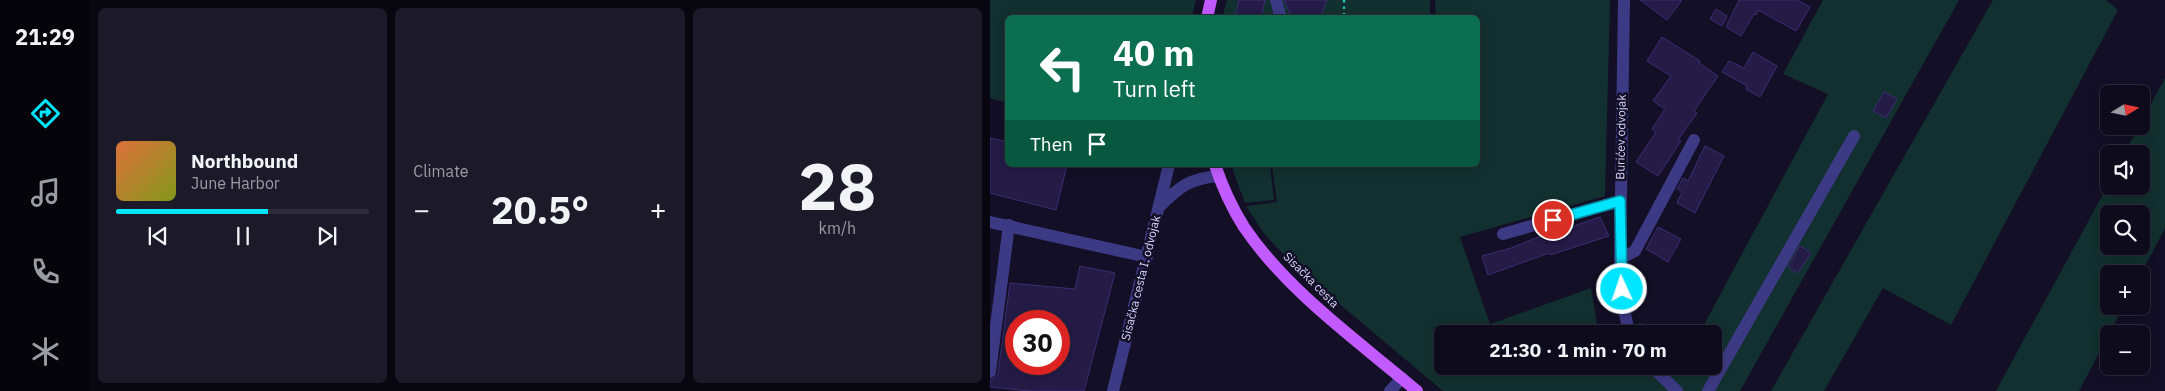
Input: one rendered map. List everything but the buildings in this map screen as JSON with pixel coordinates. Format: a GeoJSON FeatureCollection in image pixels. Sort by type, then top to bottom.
{"type":"FeatureCollection","features":[{"type":"Feature","properties":{"kind":"main road"},"geometry":{"type":"LineString","coordinates":[[1208,15],[1211,0]]}},
{"type":"Feature","properties":{"kind":"main road","name":"Sisačka cesta"},"geometry":{"type":"LineString","coordinates":[[1217,170],[1244,227],[1274,264],[1319,309],[1417,391]]}},
{"type":"Feature","properties":{"kind":"street"},"geometry":{"type":"LineString","coordinates":[[1276,0],[1279,15]]}},
{"type":"Feature","properties":{"kind":"street","name":"Burićev odvojak"},"geometry":{"type":"LineString","coordinates":[[1624,0],[1620,259],[1623,303],[1627,325]]}},
{"type":"Feature","properties":{"kind":"street"},"geometry":{"type":"LineString","coordinates":[[1708,391],[1854,136]]}},
{"type":"Feature","properties":{"kind":"street"},"geometry":{"type":"LineString","coordinates":[[1620,259],[1635,251],[1694,140]]}},
{"type":"Feature","properties":{"kind":"street","name":"Sisačka cesta I. odvojak"},"geometry":{"type":"LineString","coordinates":[[1113,391],[1169,167]]}},
{"type":"Feature","properties":{"kind":"street"},"geometry":{"type":"LineString","coordinates":[[1159,207],[1178,189],[1217,170]]}},
{"type":"Feature","properties":{"kind":"street"},"geometry":{"type":"LineString","coordinates":[[1503,234],[1620,201]]}},
{"type":"Feature","properties":{"kind":"street"},"geometry":{"type":"LineString","coordinates":[[990,222],[1147,257]]}},
{"type":"Feature","properties":{"kind":"street"},"geometry":{"type":"LineString","coordinates":[[990,372],[1009,225]]}},
{"type":"Feature","properties":{"kind":"street"},"geometry":{"type":"LineString","coordinates":[[1660,375],[1677,391]]}},
{"type":"Feature","properties":{"kind":"street"},"geometry":{"type":"LineString","coordinates":[[1390,391],[1402,378]]}},
{"type":"Feature","properties":{"kind":"path"},"geometry":{"type":"LineString","coordinates":[[1344,0],[1344,15]]}},
{"type":"Feature","properties":{"kind":"green space"},"geometry":{"type":"Polygon","coordinates":[[[990,0],[1196,0],[1192,15],[1005,15],[1005,102],[990,98],[990,0]]]}},
{"type":"Feature","properties":{"kind":"green space"},"geometry":{"type":"Polygon","coordinates":[[[1227,0],[1430,0],[1430,15],[1223,15],[1227,0]]]}},
{"type":"Feature","properties":{"kind":"green space"},"geometry":{"type":"Polygon","coordinates":[[[1435,0],[1610,0],[1605,196],[1460,237],[1490,324],[1591,288],[1597,325],[1434,325],[1434,375],[1722,375],[1722,325],[1704,325],[1828,94],[1783,74],[1823,0],[1959,0],[1740,391],[1443,391],[1299,270],[1265,235],[1246,206],[1277,202],[1272,167],[1480,167],[1480,15],[1436,15],[1435,0]]]}},
{"type":"Feature","properties":{"kind":"green space"},"geometry":{"type":"Polygon","coordinates":[[[1993,0],[2106,0],[2118,10],[1951,325],[1883,288],[1824,391],[1771,391],[1993,0]]]}},
{"type":"Feature","properties":{"kind":"green space"},"geometry":{"type":"Polygon","coordinates":[[[2165,78],[2165,228],[2146,265],[2100,265],[2100,315],[2119,315],[2114,325],[2100,325],[2100,351],[2079,391],[1996,391],[2102,195],[2150,195],[2150,145],[2129,145],[2134,135],[2150,135],[2150,106],[2165,78]]]}},
{"type":"Feature","properties":{"kind":"green space"},"geometry":{"type":"Polygon","coordinates":[[[1232,167],[1270,167],[1274,200],[1245,203],[1232,167]]]}},
{"type":"Feature","properties":{"kind":"route"},"geometry":{"type":"LineString","coordinates":[[1553,220],[1620,201],[1622,289]]}}]}
